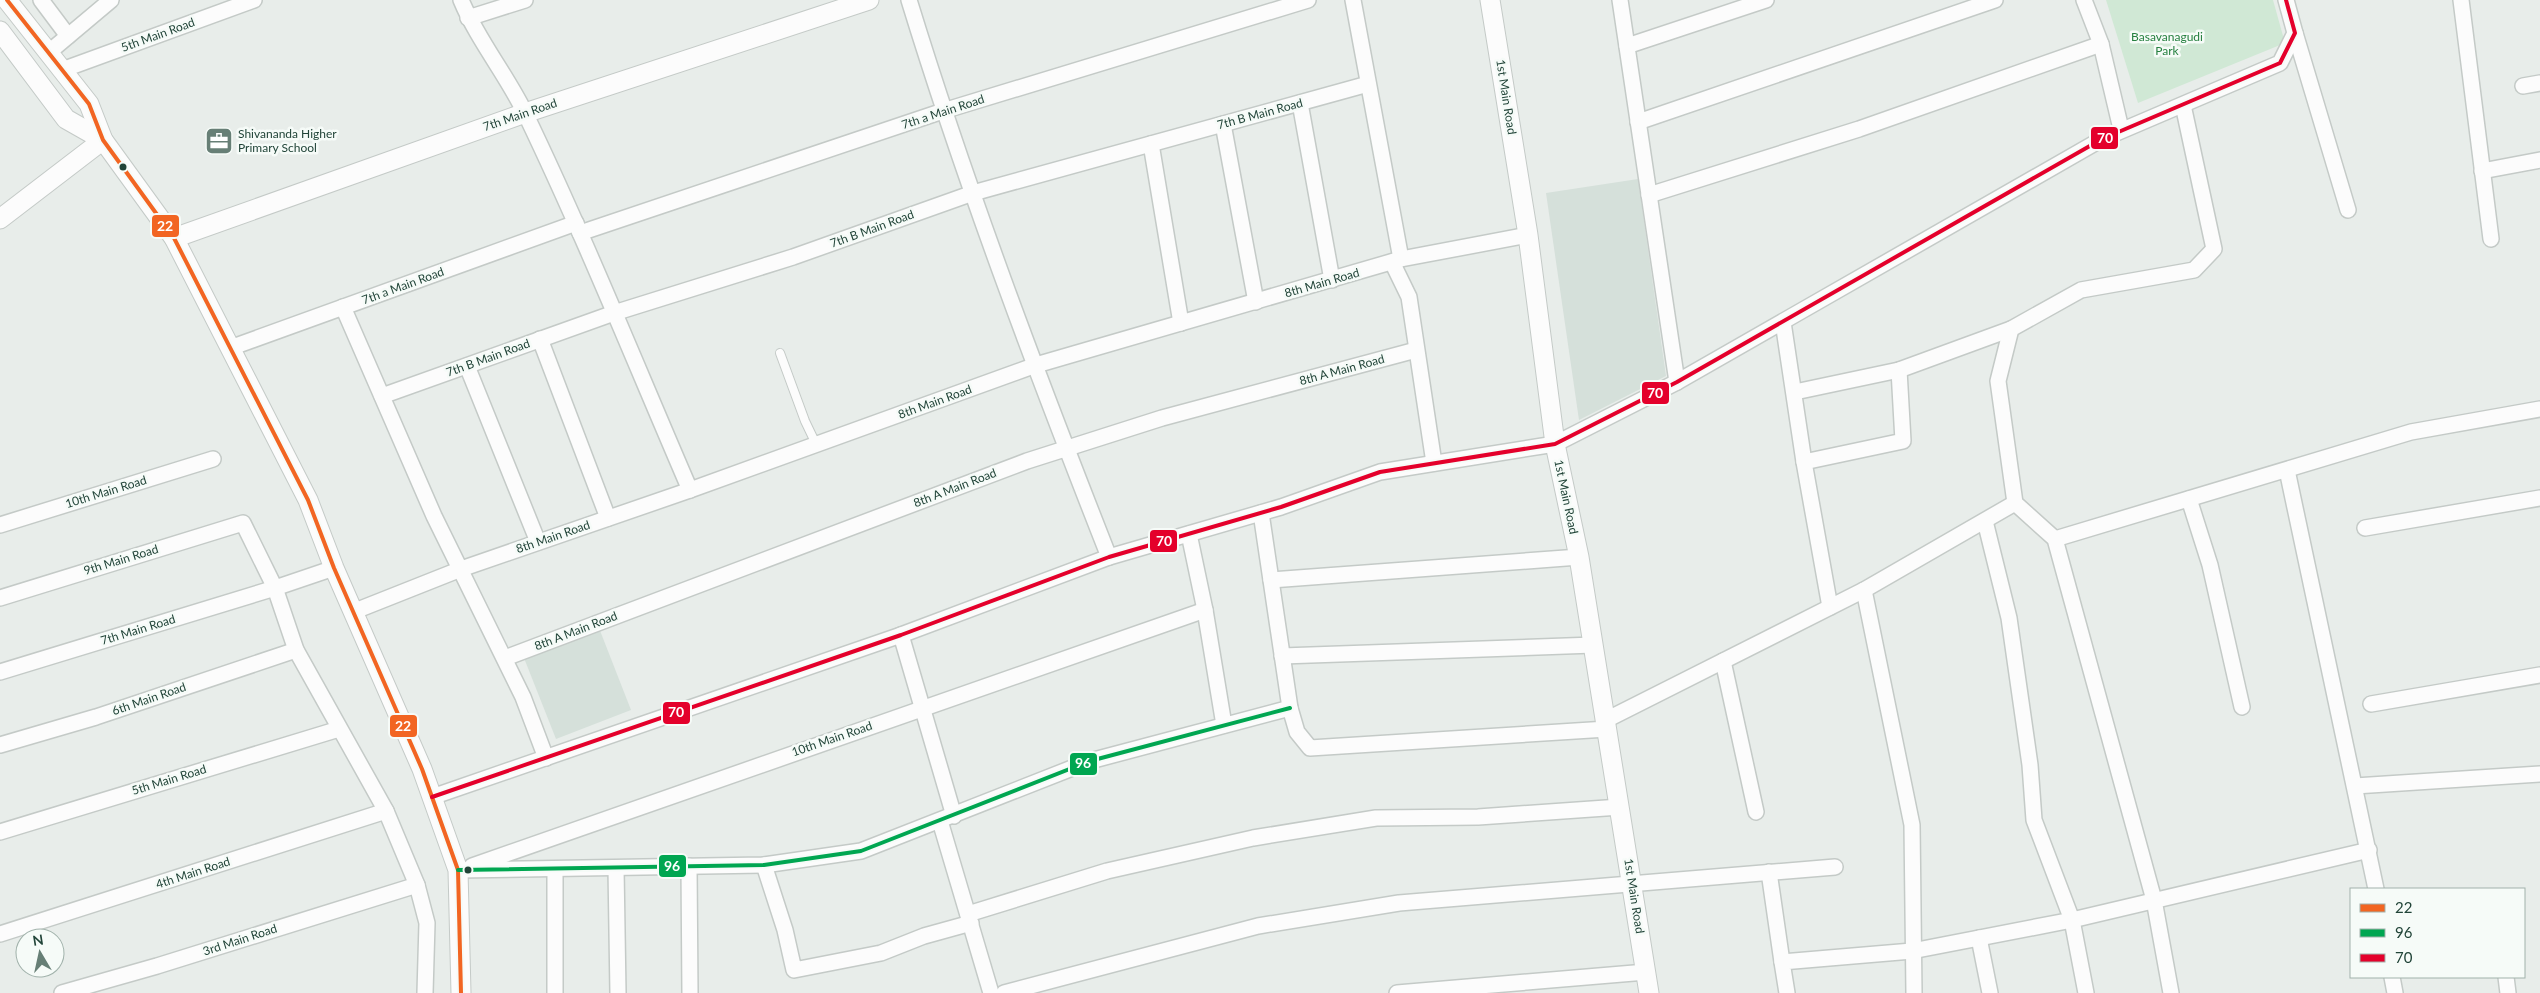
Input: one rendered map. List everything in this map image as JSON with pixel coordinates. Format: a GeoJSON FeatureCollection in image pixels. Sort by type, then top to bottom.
{"type":"FeatureCollection","features":[{"type":"Feature","properties":{"kind":"street"},"geometry":{"type":"LineString","coordinates":[[7,0],[88,104],[103,140],[174,238],[308,500],[334,568],[355,611],[432,797],[458,870],[461,993]]}},
{"type":"Feature","properties":{"kind":"street"},"geometry":{"type":"LineString","coordinates":[[41,0],[68,36]]}},
{"type":"Feature","properties":{"kind":"street"},"geometry":{"type":"LineString","coordinates":[[48,53],[111,0]]}},
{"type":"Feature","properties":{"kind":"street","name":"5th Main Road"},"geometry":{"type":"LineString","coordinates":[[62,70],[254,0]]}},
{"type":"Feature","properties":{"kind":"street"},"geometry":{"type":"LineString","coordinates":[[461,0],[468,18],[525,113],[578,228],[690,490]]}},
{"type":"Feature","properties":{"kind":"street"},"geometry":{"type":"LineString","coordinates":[[468,18],[525,0]]}},
{"type":"Feature","properties":{"kind":"street","name":"7th Main Road"},"geometry":{"type":"LineString","coordinates":[[174,238],[525,113],[869,0]]}},
{"type":"Feature","properties":{"kind":"street"},"geometry":{"type":"LineString","coordinates":[[909,0],[943,111],[1109,557]]}},
{"type":"Feature","properties":{"kind":"street","name":"7th a Main Road"},"geometry":{"type":"LineString","coordinates":[[230,348],[343,307],[578,228],[943,111],[1308,0]]}},
{"type":"Feature","properties":{"kind":"street"},"geometry":{"type":"LineString","coordinates":[[1354,0],[1397,261],[1408,297],[1434,463]]}},
{"type":"Feature","properties":{"kind":"street"},"geometry":{"type":"LineString","coordinates":[[1620,0],[1677,382]]}},
{"type":"Feature","properties":{"kind":"street"},"geometry":{"type":"LineString","coordinates":[[1627,46],[1766,0]]}},
{"type":"Feature","properties":{"kind":"street"},"geometry":{"type":"LineString","coordinates":[[1638,122],[1996,0]]}},
{"type":"Feature","properties":{"kind":"street"},"geometry":{"type":"LineString","coordinates":[[2084,0],[2100,44],[2121,129]]}},
{"type":"Feature","properties":{"kind":"street"},"geometry":{"type":"LineString","coordinates":[[2286,0],[2348,210]]}},
{"type":"Feature","properties":{"kind":"street"},"geometry":{"type":"LineString","coordinates":[[2461,0],[2491,239]]}},
{"type":"Feature","properties":{"kind":"street","name":"1st Main Road"},"geometry":{"type":"LineString","coordinates":[[1493,1],[1528,234],[1555,444],[1579,557],[1649,993]]}},
{"type":"Feature","properties":{"kind":"street"},"geometry":{"type":"LineString","coordinates":[[0,31],[66,119],[103,140]]}},
{"type":"Feature","properties":{"kind":"street"},"geometry":{"type":"LineString","coordinates":[[432,797],[901,635],[1109,557],[1261,513],[1380,472],[1555,444],[1677,382],[2121,129],[2280,63],[2295,33]]}},
{"type":"Feature","properties":{"kind":"street"},"geometry":{"type":"LineString","coordinates":[[1649,195],[1859,129],[2100,44]]}},
{"type":"Feature","properties":{"kind":"street"},"geometry":{"type":"LineString","coordinates":[[2523,86],[2540,83]]}},
{"type":"Feature","properties":{"kind":"street","name":"7th B Main Road"},"geometry":{"type":"LineString","coordinates":[[382,396],[614,313],[793,258],[973,193],[1368,84]]}},
{"type":"Feature","properties":{"kind":"street"},"geometry":{"type":"LineString","coordinates":[[1300,102],[1332,280]]}},
{"type":"Feature","properties":{"kind":"street"},"geometry":{"type":"LineString","coordinates":[[1795,392],[1899,370],[2012,329],[2082,290],[2194,270],[2214,249],[2183,104]]}},
{"type":"Feature","properties":{"kind":"street"},"geometry":{"type":"LineString","coordinates":[[1223,124],[1256,302]]}},
{"type":"Feature","properties":{"kind":"street"},"geometry":{"type":"LineString","coordinates":[[0,220],[103,140]]}},
{"type":"Feature","properties":{"kind":"street"},"geometry":{"type":"LineString","coordinates":[[1151,144],[1181,323]]}},
{"type":"Feature","properties":{"kind":"street"},"geometry":{"type":"LineString","coordinates":[[2482,171],[2540,160]]}},
{"type":"Feature","properties":{"kind":"street","name":"8th Main Road"},"geometry":{"type":"LineString","coordinates":[[355,611],[461,568],[690,490],[1036,365],[1397,261],[1528,234]]}},
{"type":"Feature","properties":{"kind":"street"},"geometry":{"type":"LineString","coordinates":[[343,307],[434,516],[523,697],[546,758]]}},
{"type":"Feature","properties":{"kind":"street"},"geometry":{"type":"LineString","coordinates":[[1783,322],[1804,462],[1830,607]]}},
{"type":"Feature","properties":{"kind":"street"},"geometry":{"type":"LineString","coordinates":[[2012,329],[1998,381],[2014,503],[2055,539],[2154,900],[2171,993]]}},
{"type":"Feature","properties":{"kind":"street"},"geometry":{"type":"LineString","coordinates":[[540,339],[608,518]]}},
{"type":"Feature","properties":{"kind":"street","name":"8th A Main Road"},"geometry":{"type":"LineString","coordinates":[[505,658],[1027,461],[1162,418],[1416,350]]}},
{"type":"Feature","properties":{"kind":"street"},"geometry":{"type":"LineString","coordinates":[[467,366],[538,542]]}},
{"type":"Feature","properties":{"kind":"street"},"geometry":{"type":"LineString","coordinates":[[1804,462],[1903,441],[1899,370]]}},
{"type":"Feature","properties":{"kind":"street"},"geometry":{"type":"LineString","coordinates":[[2055,539],[2411,432],[2540,409]]}},
{"type":"Feature","properties":{"kind":"street","name":"10th Main Road"},"geometry":{"type":"LineString","coordinates":[[0,525],[213,459]]}},
{"type":"Feature","properties":{"kind":"street"},"geometry":{"type":"LineString","coordinates":[[2287,470],[2376,888]]}},
{"type":"Feature","properties":{"kind":"street"},"geometry":{"type":"LineString","coordinates":[[2365,528],[2540,498]]}},
{"type":"Feature","properties":{"kind":"street"},"geometry":{"type":"LineString","coordinates":[[2189,499],[2210,565],[2242,707]]}},
{"type":"Feature","properties":{"kind":"street"},"geometry":{"type":"LineString","coordinates":[[1261,513],[1290,708],[1297,732],[1310,748],[1606,725],[1723,661],[1864,590],[2014,503]]}},
{"type":"Feature","properties":{"kind":"street"},"geometry":{"type":"LineString","coordinates":[[1985,520],[2009,618],[2030,765],[2034,820],[2072,920],[2086,993]]}},
{"type":"Feature","properties":{"kind":"street","name":"9th Main Road"},"geometry":{"type":"LineString","coordinates":[[0,598],[243,523],[275,588]]}},
{"type":"Feature","properties":{"kind":"street"},"geometry":{"type":"LineString","coordinates":[[1189,534],[1206,610],[1224,725]]}},
{"type":"Feature","properties":{"kind":"street"},"geometry":{"type":"LineString","coordinates":[[1271,580],[1579,557]]}},
{"type":"Feature","properties":{"kind":"street","name":"7th Main Road"},"geometry":{"type":"LineString","coordinates":[[0,672],[275,588],[334,568]]}},
{"type":"Feature","properties":{"kind":"street"},"geometry":{"type":"LineString","coordinates":[[275,588],[296,650],[386,811],[417,886],[427,923],[425,993]]}},
{"type":"Feature","properties":{"kind":"street"},"geometry":{"type":"LineString","coordinates":[[1864,590],[1912,825],[1914,993]]}},
{"type":"Feature","properties":{"kind":"street","name":"10th Main Road"},"geometry":{"type":"LineString","coordinates":[[458,870],[922,707],[1206,610]]}},
{"type":"Feature","properties":{"kind":"street"},"geometry":{"type":"LineString","coordinates":[[901,635],[954,816]]}},
{"type":"Feature","properties":{"kind":"street"},"geometry":{"type":"LineString","coordinates":[[1282,656],[1594,645]]}},
{"type":"Feature","properties":{"kind":"street","name":"6th Main Road"},"geometry":{"type":"LineString","coordinates":[[0,745],[96,717],[296,650]]}},
{"type":"Feature","properties":{"kind":"street"},"geometry":{"type":"LineString","coordinates":[[1723,661],[1756,812]]}},
{"type":"Feature","properties":{"kind":"street"},"geometry":{"type":"LineString","coordinates":[[2371,704],[2540,675]]}},
{"type":"Feature","properties":{"kind":"street"},"geometry":{"type":"LineString","coordinates":[[458,870],[764,864],[861,851],[1090,761],[1290,708]]}},
{"type":"Feature","properties":{"kind":"street","name":"5th Main Road"},"geometry":{"type":"LineString","coordinates":[[0,832],[338,728]]}},
{"type":"Feature","properties":{"kind":"street"},"geometry":{"type":"LineString","coordinates":[[2355,786],[2540,774]]}},
{"type":"Feature","properties":{"kind":"street"},"geometry":{"type":"LineString","coordinates":[[764,864],[785,930],[794,970],[881,953],[969,919],[1107,872],[1253,838],[1376,818],[1478,817],[1620,808]]}},
{"type":"Feature","properties":{"kind":"street","name":"4th Main Road"},"geometry":{"type":"LineString","coordinates":[[0,934],[386,811]]}},
{"type":"Feature","properties":{"kind":"street"},"geometry":{"type":"LineString","coordinates":[[940,821],[991,993]]}},
{"type":"Feature","properties":{"kind":"street"},"geometry":{"type":"LineString","coordinates":[[1782,962],[1912,950],[1979,938],[2072,920],[2369,850]]}},
{"type":"Feature","properties":{"kind":"street"},"geometry":{"type":"LineString","coordinates":[[689,866],[690,993]]}},
{"type":"Feature","properties":{"kind":"street"},"geometry":{"type":"LineString","coordinates":[[1004,993],[1258,926],[1399,903],[1835,866]]}},
{"type":"Feature","properties":{"kind":"street"},"geometry":{"type":"LineString","coordinates":[[616,868],[618,993]]}},
{"type":"Feature","properties":{"kind":"street"},"geometry":{"type":"LineString","coordinates":[[555,869],[555,993]]}},
{"type":"Feature","properties":{"kind":"street"},"geometry":{"type":"LineString","coordinates":[[1769,872],[1787,993]]}},
{"type":"Feature","properties":{"kind":"street","name":"3rd Main Road"},"geometry":{"type":"LineString","coordinates":[[62,993],[157,966],[417,886]]}},
{"type":"Feature","properties":{"kind":"street"},"geometry":{"type":"LineString","coordinates":[[1979,938],[1990,993]]}},
{"type":"Feature","properties":{"kind":"street"},"geometry":{"type":"LineString","coordinates":[[1397,993],[1646,972]]}},
{"type":"Feature","properties":{"kind":"street"},"geometry":{"type":"LineString","coordinates":[[2392,978],[2395,993]]}},
{"type":"Feature","properties":{"kind":"street"},"geometry":{"type":"LineString","coordinates":[[2506,978],[2508,993]]}},
{"type":"Feature","properties":{"kind":"lane"},"geometry":{"type":"LineString","coordinates":[[780,353],[805,421],[816,444]]}},
{"type":"Feature","properties":{"kind":"shaded area"},"geometry":{"type":"Polygon","coordinates":[[[1638,179],[1666,376],[1579,420],[1546,193],[1638,179]]]}},
{"type":"Feature","properties":{"kind":"shaded area"},"geometry":{"type":"Polygon","coordinates":[[[599,628],[631,710],[556,739],[524,658],[599,628]]]}},
{"type":"Feature","properties":{"kind":"green space","name":"Basavanagudi Park"},"geometry":{"type":"Polygon","coordinates":[[[2106,0],[2273,0],[2285,43],[2138,103],[2106,0]]]}},
{"type":"Feature","properties":{"kind":"transit line","name":"22"},"geometry":{"type":"LineString","coordinates":[[7,0],[89,104],[103,140],[174,238],[308,500],[334,568],[422,769],[458,870],[461,993]]}},
{"type":"Feature","properties":{"kind":"transit line","name":"70"},"geometry":{"type":"LineString","coordinates":[[432,797],[901,635],[1109,557],[1281,507],[1380,472],[1555,444],[1677,382],[2102,139],[2280,63],[2295,33],[2286,0]]}},
{"type":"Feature","properties":{"kind":"transit line","name":"96"},"geometry":{"type":"LineString","coordinates":[[458,870],[764,865],[861,851],[1090,761],[1290,708]]}},
{"type":"Feature","properties":{"kind":"place","name":"Shivananda Higher Primary School"},"geometry":{"type":"Point","coordinates":[219,141]}}]}
